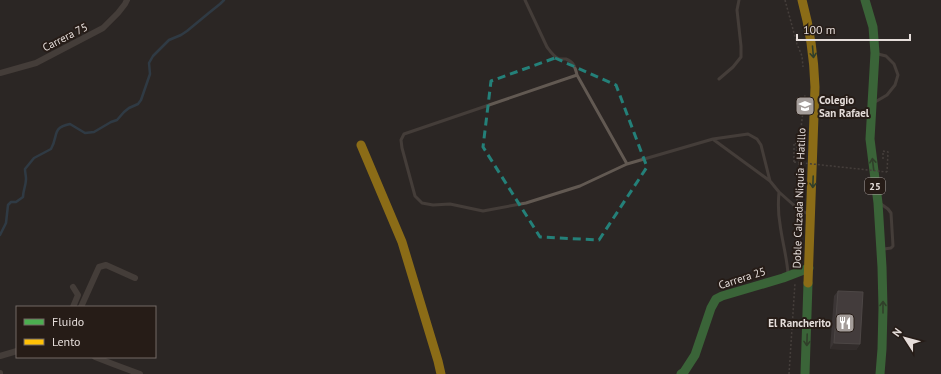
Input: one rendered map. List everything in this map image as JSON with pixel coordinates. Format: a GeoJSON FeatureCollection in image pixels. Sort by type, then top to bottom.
{"type":"FeatureCollection","features":[{"type":"Feature","properties":{"kind":"main road","name":"25"},"geometry":{"type":"LineString","coordinates":[[865,0],[873,27],[875,53],[870,139],[878,203],[881,249],[883,308],[880,374]]}},
{"type":"Feature","properties":{"kind":"main road","name":"Doble Calzada Niquia - Hatillo"},"geometry":{"type":"LineString","coordinates":[[801,3],[807,15],[815,72],[815,116],[805,374]]}},
{"type":"Feature","properties":{"kind":"main road"},"geometry":{"type":"LineString","coordinates":[[361,145],[402,242],[441,374]]}},
{"type":"Feature","properties":{"kind":"main road","name":"Carrera 25"},"geometry":{"type":"LineString","coordinates":[[681,374],[684,372],[695,355],[711,308],[716,299],[809,268]]}},
{"type":"Feature","properties":{"kind":"street","name":"Carrera 75"},"geometry":{"type":"LineString","coordinates":[[0,73],[36,63],[103,28],[118,13],[127,0]]}},
{"type":"Feature","properties":{"kind":"street"},"geometry":{"type":"LineString","coordinates":[[81,306],[99,267],[106,265],[135,278]]}},
{"type":"Feature","properties":{"kind":"street"},"geometry":{"type":"LineString","coordinates":[[72,306],[78,295],[73,287]]}},
{"type":"Feature","properties":{"kind":"street"},"geometry":{"type":"LineString","coordinates":[[0,356],[16,351]]}},
{"type":"Feature","properties":{"kind":"street"},"geometry":{"type":"LineString","coordinates":[[98,358],[140,374]]}},
{"type":"Feature","properties":{"kind":"lane"},"geometry":{"type":"LineString","coordinates":[[525,0],[551,53],[558,58],[566,59],[572,62],[576,67],[577,75],[627,164]]}},
{"type":"Feature","properties":{"kind":"lane"},"geometry":{"type":"LineString","coordinates":[[719,79],[733,67],[741,57],[742,46],[737,10],[739,0]]}},
{"type":"Feature","properties":{"kind":"lane"},"geometry":{"type":"LineString","coordinates":[[872,104],[887,95],[895,85],[898,75],[894,64],[886,56],[875,53]]}},
{"type":"Feature","properties":{"kind":"lane"},"geometry":{"type":"LineString","coordinates":[[577,75],[404,134],[401,140],[402,148],[415,196],[422,203],[433,205],[450,204],[483,211],[526,203],[580,186],[627,164],[713,139],[748,134],[757,139],[761,145],[770,181]]}},
{"type":"Feature","properties":{"kind":"lane"},"geometry":{"type":"LineString","coordinates":[[713,139],[770,181],[778,192],[797,208],[811,216]]}},
{"type":"Feature","properties":{"kind":"lane"},"geometry":{"type":"LineString","coordinates":[[778,192],[780,224],[787,264],[792,274]]}},
{"type":"Feature","properties":{"kind":"path"},"geometry":{"type":"LineString","coordinates":[[785,0],[797,44],[802,56],[804,70]]}},
{"type":"Feature","properties":{"kind":"path"},"geometry":{"type":"LineString","coordinates":[[789,374],[792,274],[801,128],[805,91]]}},
{"type":"Feature","properties":{"kind":"path"},"geometry":{"type":"LineString","coordinates":[[800,156],[796,156],[797,144],[794,143],[794,162],[887,172],[888,152],[883,151],[883,162]]}},
{"type":"Feature","properties":{"kind":"highlighted area"},"geometry":{"type":"Polygon","coordinates":[[[555,58],[616,85],[647,167],[599,240],[540,237],[483,147],[491,81],[555,58]]]}},
{"type":"Feature","properties":{"kind":"building","name":"El Rancherito"},"geometry":{"type":"Polygon","coordinates":[[[838,291],[863,292],[860,344],[834,343],[838,291]]]}},
{"type":"Feature","properties":{"kind":"waterway"},"geometry":{"type":"LineString","coordinates":[[0,235],[6,223],[8,205],[11,202],[16,202],[23,197],[26,181],[25,169],[34,158],[51,149],[58,130],[70,124],[85,133],[94,132],[117,120],[129,108],[138,104],[141,100],[150,74],[149,63],[153,56],[169,40],[187,31],[224,0]]}},
{"type":"Feature","properties":{"kind":"traffic: fast"},"geometry":{"type":"LineString","coordinates":[[865,0],[873,27],[875,53],[870,139],[878,203],[882,267],[883,308],[880,374]]}},
{"type":"Feature","properties":{"kind":"traffic: fast"},"geometry":{"type":"LineString","coordinates":[[681,374],[684,372],[695,355],[711,308],[716,299],[783,278],[809,268]]}},
{"type":"Feature","properties":{"kind":"traffic: fast"},"geometry":{"type":"LineString","coordinates":[[805,374],[808,283]]}},
{"type":"Feature","properties":{"kind":"traffic: slow"},"geometry":{"type":"LineString","coordinates":[[802,0],[811,43],[815,87],[808,283]]}},
{"type":"Feature","properties":{"kind":"traffic: slow"},"geometry":{"type":"LineString","coordinates":[[361,145],[402,242],[441,374]]}},
{"type":"Feature","properties":{"kind":"place","name":"Colegio San Rafael"},"geometry":{"type":"Point","coordinates":[805,106]}},
{"type":"Feature","properties":{"kind":"place","name":"El Rancherito"},"geometry":{"type":"Point","coordinates":[845,323]}}]}
